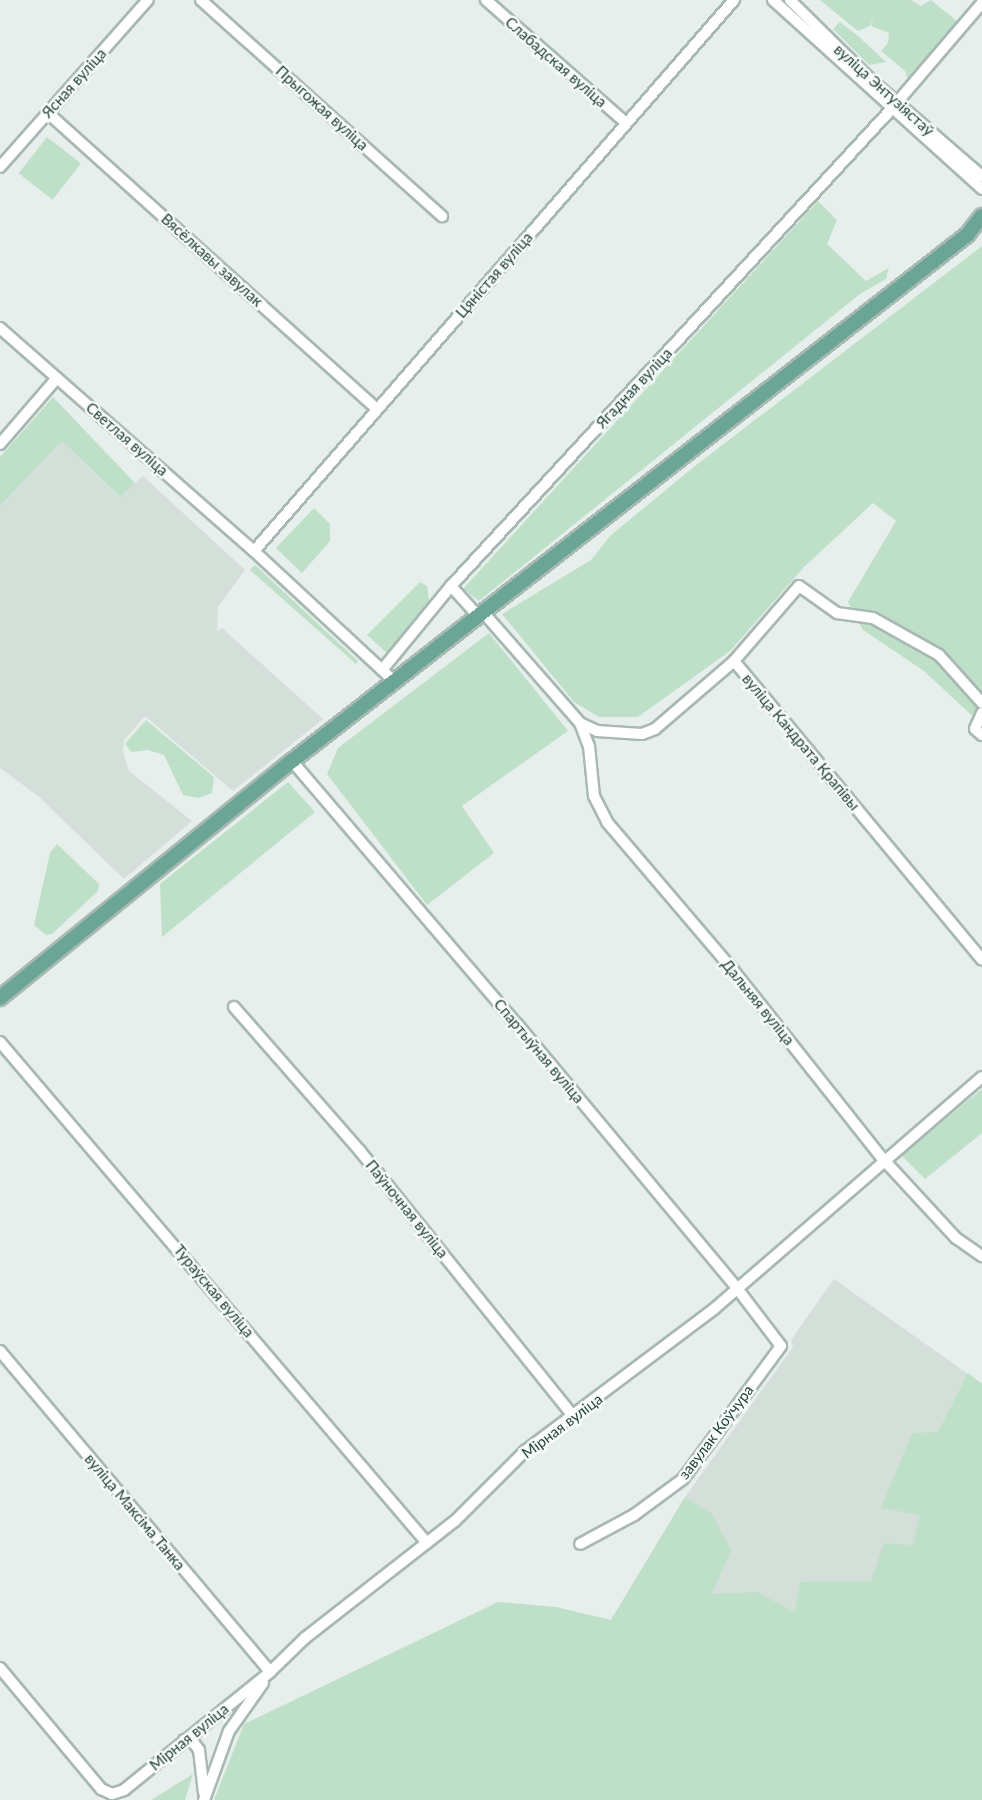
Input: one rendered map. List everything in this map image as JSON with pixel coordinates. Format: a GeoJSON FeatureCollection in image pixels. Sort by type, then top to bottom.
{"type":"FeatureCollection","features":[{"type":"Feature","properties":{"kind":"main road"},"geometry":{"type":"LineString","coordinates":[[0,998],[292,761],[967,235],[982,219]]}},
{"type":"Feature","properties":{"kind":"street","name":"Ясная вуліца"},"geometry":{"type":"LineString","coordinates":[[0,167],[148,0]]}},
{"type":"Feature","properties":{"kind":"street","name":"Прыгожая вуліца"},"geometry":{"type":"LineString","coordinates":[[201,0],[442,216]]}},
{"type":"Feature","properties":{"kind":"street","name":"Слабадская вуліца"},"geometry":{"type":"LineString","coordinates":[[486,0],[626,123]]}},
{"type":"Feature","properties":{"kind":"street","name":"Цяністая вуліца"},"geometry":{"type":"LineString","coordinates":[[254,550],[734,0]]}},
{"type":"Feature","properties":{"kind":"street","name":"вуліца Энтузіястаў"},"geometry":{"type":"LineString","coordinates":[[773,0],[936,143],[982,176]]}},
{"type":"Feature","properties":{"kind":"street","name":"вуліца Энтузіястаў"},"geometry":{"type":"LineString","coordinates":[[790,0],[894,106]]}},
{"type":"Feature","properties":{"kind":"street","name":"Ягадная вуліца"},"geometry":{"type":"LineString","coordinates":[[382,670],[451,586],[894,106],[982,3]]}},
{"type":"Feature","properties":{"kind":"street","name":"Вясёлкавы завулак"},"geometry":{"type":"LineString","coordinates":[[48,112],[376,408]]}},
{"type":"Feature","properties":{"kind":"street","name":"вуліца Энтузіястаў"},"geometry":{"type":"LineString","coordinates":[[936,143],[982,198]]}},
{"type":"Feature","properties":{"kind":"street","name":"вуліца Энтузіястаў"},"geometry":{"type":"LineString","coordinates":[[951,163],[982,189]]}},
{"type":"Feature","properties":{"kind":"street","name":"Светлая вуліца"},"geometry":{"type":"LineString","coordinates":[[0,327],[254,550],[394,681]]}},
{"type":"Feature","properties":{"kind":"street"},"geometry":{"type":"LineString","coordinates":[[0,444],[57,378]]}},
{"type":"Feature","properties":{"kind":"street"},"geometry":{"type":"LineString","coordinates":[[451,586],[479,613],[580,723],[597,731],[642,734],[655,729],[734,661]]}},
{"type":"Feature","properties":{"kind":"street","name":"вуліца Кандрата Крапівы"},"geometry":{"type":"LineString","coordinates":[[982,703],[939,656],[873,618],[837,613],[799,586],[794,588],[734,661],[982,960]]}},
{"type":"Feature","properties":{"kind":"street"},"geometry":{"type":"LineString","coordinates":[[982,713],[975,729],[982,735]]}},
{"type":"Feature","properties":{"kind":"street","name":"Дальняя вуліца"},"geometry":{"type":"LineString","coordinates":[[580,723],[590,746],[594,796],[607,822],[734,970],[883,1159],[956,1238],[982,1256]]}},
{"type":"Feature","properties":{"kind":"street","name":"Спартыўная вуліца"},"geometry":{"type":"LineString","coordinates":[[292,761],[736,1287],[781,1346]]}},
{"type":"Feature","properties":{"kind":"street","name":"Паўночная вуліца"},"geometry":{"type":"LineString","coordinates":[[234,1007],[360,1150],[574,1417]]}},
{"type":"Feature","properties":{"kind":"street","name":"Тураўская вуліца"},"geometry":{"type":"LineString","coordinates":[[0,1042],[427,1543]]}},
{"type":"Feature","properties":{"kind":"street","name":"Мірная вуліца"},"geometry":{"type":"LineString","coordinates":[[0,1668],[101,1789],[112,1794],[124,1790],[270,1672],[305,1638],[468,1510],[525,1451],[574,1417],[714,1309],[736,1287],[883,1159],[982,1077]]}},
{"type":"Feature","properties":{"kind":"street","name":"завулак Коўчура"},"geometry":{"type":"LineString","coordinates":[[580,1544],[634,1515],[682,1479],[781,1346]]}},
{"type":"Feature","properties":{"kind":"street","name":"вуліца Максіма Танка"},"geometry":{"type":"LineString","coordinates":[[0,1351],[270,1672]]}},
{"type":"Feature","properties":{"kind":"street"},"geometry":{"type":"LineString","coordinates":[[204,1799],[229,1731],[270,1672]]}},
{"type":"Feature","properties":{"kind":"street"},"geometry":{"type":"LineString","coordinates":[[184,1740],[193,1742],[199,1750],[204,1799]]}},
{"type":"Feature","properties":{"kind":"shaded area"},"geometry":{"type":"Polygon","coordinates":[[[62,441],[119,497],[143,476],[245,570],[218,607],[217,631],[222,628],[323,719],[233,791],[145,716],[124,740],[123,752],[129,771],[192,821],[124,879],[38,796],[0,768],[0,506],[62,441]]]}},
{"type":"Feature","properties":{"kind":"shaded area"},"geometry":{"type":"Polygon","coordinates":[[[834,1279],[982,1384],[982,1720],[611,1620],[685,1497],[793,1347],[791,1340],[834,1279]]]}},
{"type":"Feature","properties":{"kind":"green space"},"geometry":{"type":"Polygon","coordinates":[[[820,0],[911,0],[921,6],[931,0],[958,22],[909,83],[905,71],[881,51],[888,43],[889,33],[871,26],[874,17],[870,26],[858,31],[820,0]]]}},
{"type":"Feature","properties":{"kind":"green space"},"geometry":{"type":"Polygon","coordinates":[[[840,22],[886,62],[869,65],[833,29],[840,22]]]}},
{"type":"Feature","properties":{"kind":"green space"},"geometry":{"type":"Polygon","coordinates":[[[47,137],[81,163],[53,200],[19,173],[47,137]]]}},
{"type":"Feature","properties":{"kind":"green space"},"geometry":{"type":"Polygon","coordinates":[[[818,201],[837,220],[827,244],[866,281],[889,268],[886,279],[860,294],[479,601],[463,589],[818,201]]]}},
{"type":"Feature","properties":{"kind":"green space"},"geometry":{"type":"Polygon","coordinates":[[[982,246],[982,725],[924,671],[863,630],[848,602],[896,521],[873,503],[804,567],[730,651],[638,717],[599,717],[574,702],[502,614],[591,560],[611,535],[695,466],[982,246]]]}},
{"type":"Feature","properties":{"kind":"green space"},"geometry":{"type":"Polygon","coordinates":[[[53,397],[135,483],[120,497],[62,441],[0,506],[0,457],[53,397]]]}},
{"type":"Feature","properties":{"kind":"green space"},"geometry":{"type":"Polygon","coordinates":[[[314,508],[330,524],[330,541],[302,573],[276,548],[314,508]]]}},
{"type":"Feature","properties":{"kind":"green space"},"geometry":{"type":"Polygon","coordinates":[[[255,565],[358,661],[356,664],[250,570],[255,565]]]}},
{"type":"Feature","properties":{"kind":"green space"},"geometry":{"type":"Polygon","coordinates":[[[420,582],[427,586],[430,606],[390,656],[367,635],[420,582]]]}},
{"type":"Feature","properties":{"kind":"green space"},"geometry":{"type":"Polygon","coordinates":[[[489,633],[568,731],[462,806],[494,853],[427,905],[327,774],[338,748],[489,633]]]}},
{"type":"Feature","properties":{"kind":"green space"},"geometry":{"type":"Polygon","coordinates":[[[146,720],[214,777],[212,793],[198,798],[183,795],[164,755],[148,750],[131,752],[125,744],[146,720]]]}},
{"type":"Feature","properties":{"kind":"green space"},"geometry":{"type":"Polygon","coordinates":[[[288,782],[315,812],[162,937],[160,884],[288,782]]]}},
{"type":"Feature","properties":{"kind":"green space"},"geometry":{"type":"Polygon","coordinates":[[[57,844],[99,884],[98,891],[52,934],[46,935],[34,925],[50,853],[57,844]]]}},
{"type":"Feature","properties":{"kind":"green space"},"geometry":{"type":"Polygon","coordinates":[[[982,1089],[982,1133],[925,1179],[901,1155],[982,1089]]]}},
{"type":"Feature","properties":{"kind":"green space"},"geometry":{"type":"Polygon","coordinates":[[[968,1373],[982,1384],[982,1800],[214,1800],[244,1724],[498,1602],[556,1607],[611,1620],[685,1497],[712,1514],[731,1550],[712,1594],[757,1592],[795,1612],[800,1582],[871,1581],[884,1543],[913,1545],[920,1515],[881,1508],[912,1433],[938,1432],[968,1373]]]}},
{"type":"Feature","properties":{"kind":"green space"},"geometry":{"type":"Polygon","coordinates":[[[193,1774],[185,1800],[151,1800],[193,1774]]]}}]}
